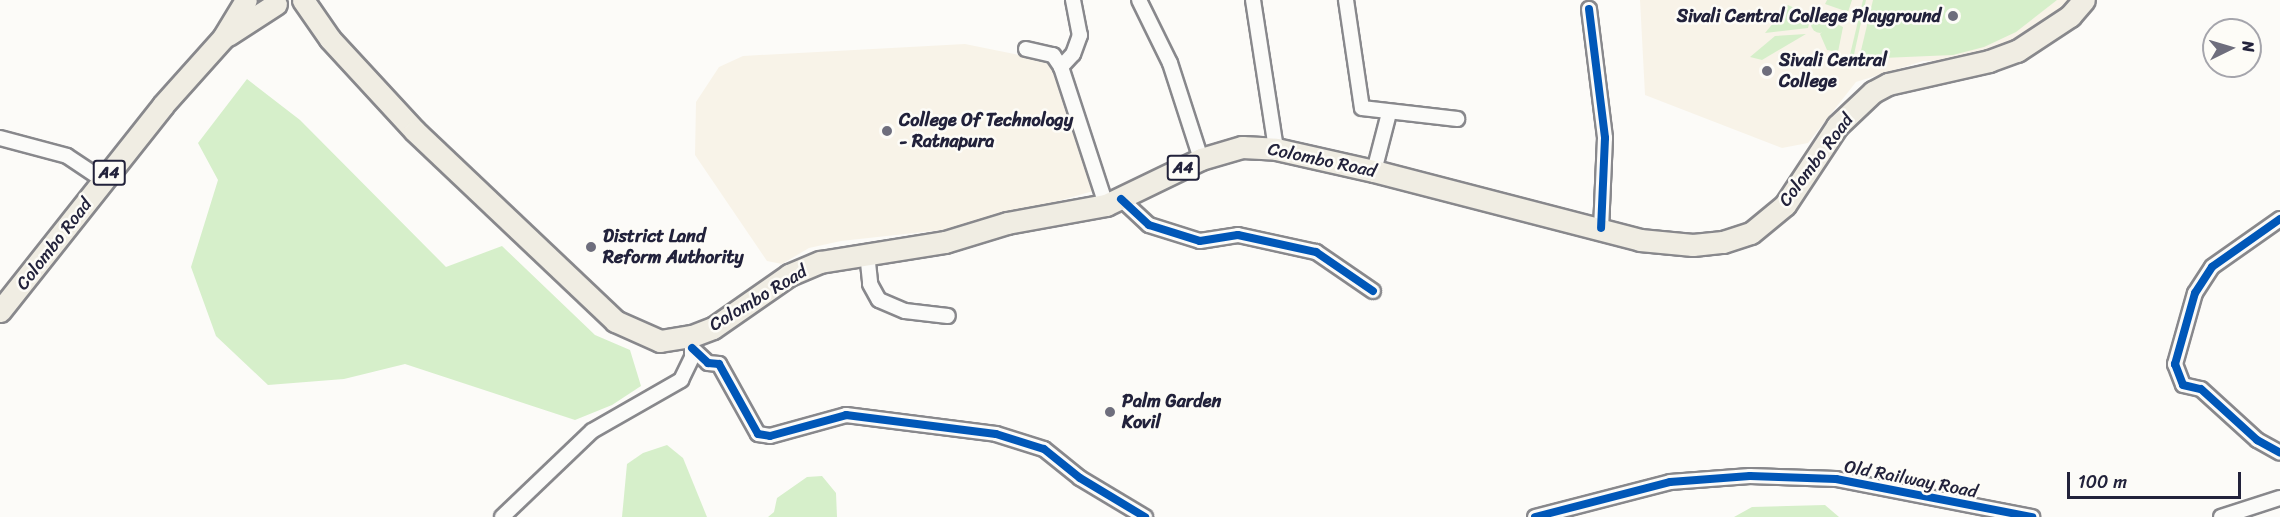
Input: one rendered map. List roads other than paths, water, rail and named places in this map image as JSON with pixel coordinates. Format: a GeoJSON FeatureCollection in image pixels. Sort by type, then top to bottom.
{"type":"FeatureCollection","features":[{"type":"Feature","properties":{"kind":"highway","name":"Colombo Road"},"geometry":{"type":"LineString","coordinates":[[0,311],[103,180],[223,38],[246,0]]}},
{"type":"Feature","properties":{"kind":"highway","name":"Colombo Road"},"geometry":{"type":"LineString","coordinates":[[303,0],[330,39],[415,131],[615,321],[660,341],[692,342],[789,275],[820,262],[945,242],[1007,223],[1113,202],[1201,159],[1242,147],[1276,149],[1374,171],[1601,228],[1640,240],[1693,245],[1751,233],[1785,204],[1837,126],[1872,92],[1888,84],[2017,51],[2070,16],[2084,0]]}},
{"type":"Feature","properties":{"kind":"highway","name":"Colombo Road"},"geometry":{"type":"LineString","coordinates":[[223,38],[275,2],[330,39]]}},
{"type":"Feature","properties":{"kind":"street"},"geometry":{"type":"LineString","coordinates":[[1061,67],[1073,54],[1080,35],[1073,0]]}},
{"type":"Feature","properties":{"kind":"street"},"geometry":{"type":"LineString","coordinates":[[1139,0],[1170,63],[1201,159]]}},
{"type":"Feature","properties":{"kind":"street"},"geometry":{"type":"LineString","coordinates":[[1253,0],[1276,149]]}},
{"type":"Feature","properties":{"kind":"street"},"geometry":{"type":"LineString","coordinates":[[1346,0],[1362,108],[1389,113],[1457,118]]}},
{"type":"Feature","properties":{"kind":"street"},"geometry":{"type":"LineString","coordinates":[[1589,9],[1605,138],[1601,228]]}},
{"type":"Feature","properties":{"kind":"street"},"geometry":{"type":"LineString","coordinates":[[1026,49],[1053,55],[1061,67],[1113,202],[1149,225],[1200,241],[1238,235],[1316,252],[1373,291]]}},
{"type":"Feature","properties":{"kind":"street"},"geometry":{"type":"LineString","coordinates":[[1374,171],[1389,113]]}},
{"type":"Feature","properties":{"kind":"street"},"geometry":{"type":"LineString","coordinates":[[0,138],[67,156],[103,180]]}},
{"type":"Feature","properties":{"kind":"street"},"geometry":{"type":"LineString","coordinates":[[2280,219],[2212,267],[2192,302],[2175,364],[2183,385],[2200,388],[2257,440],[2280,453]]}},
{"type":"Feature","properties":{"kind":"street"},"geometry":{"type":"LineString","coordinates":[[867,254],[870,284],[879,300],[905,311],[948,316]]}},
{"type":"Feature","properties":{"kind":"street"},"geometry":{"type":"LineString","coordinates":[[502,517],[592,431],[681,380],[692,342]]}},
{"type":"Feature","properties":{"kind":"street"},"geometry":{"type":"LineString","coordinates":[[692,342],[708,363],[719,364],[758,434],[770,436],[846,415],[996,434],[1044,448],[1080,477],[1145,517]]}},
{"type":"Feature","properties":{"kind":"street","name":"Old Railway Road"},"geometry":{"type":"LineString","coordinates":[[1535,517],[1670,482],[1750,476],[1836,479],[2032,517]]}},
{"type":"Feature","properties":{"kind":"street"},"geometry":{"type":"LineString","coordinates":[[2221,517],[2280,498]]}},
{"type":"Feature","properties":{"kind":"place","name":"Sivali Central College Playground"},"geometry":{"type":"Point","coordinates":[1953,16]}},
{"type":"Feature","properties":{"kind":"place","name":"Sivali Central College"},"geometry":{"type":"Point","coordinates":[1767,71]}},
{"type":"Feature","properties":{"kind":"place","name":"College Of Technology - Ratnapura"},"geometry":{"type":"Point","coordinates":[887,131]}},
{"type":"Feature","properties":{"kind":"place","name":"District Land Reform Authority"},"geometry":{"type":"Point","coordinates":[591,247]}},
{"type":"Feature","properties":{"kind":"place","name":"Palm Garden Kovil"},"geometry":{"type":"Point","coordinates":[1110,412]}}]}
